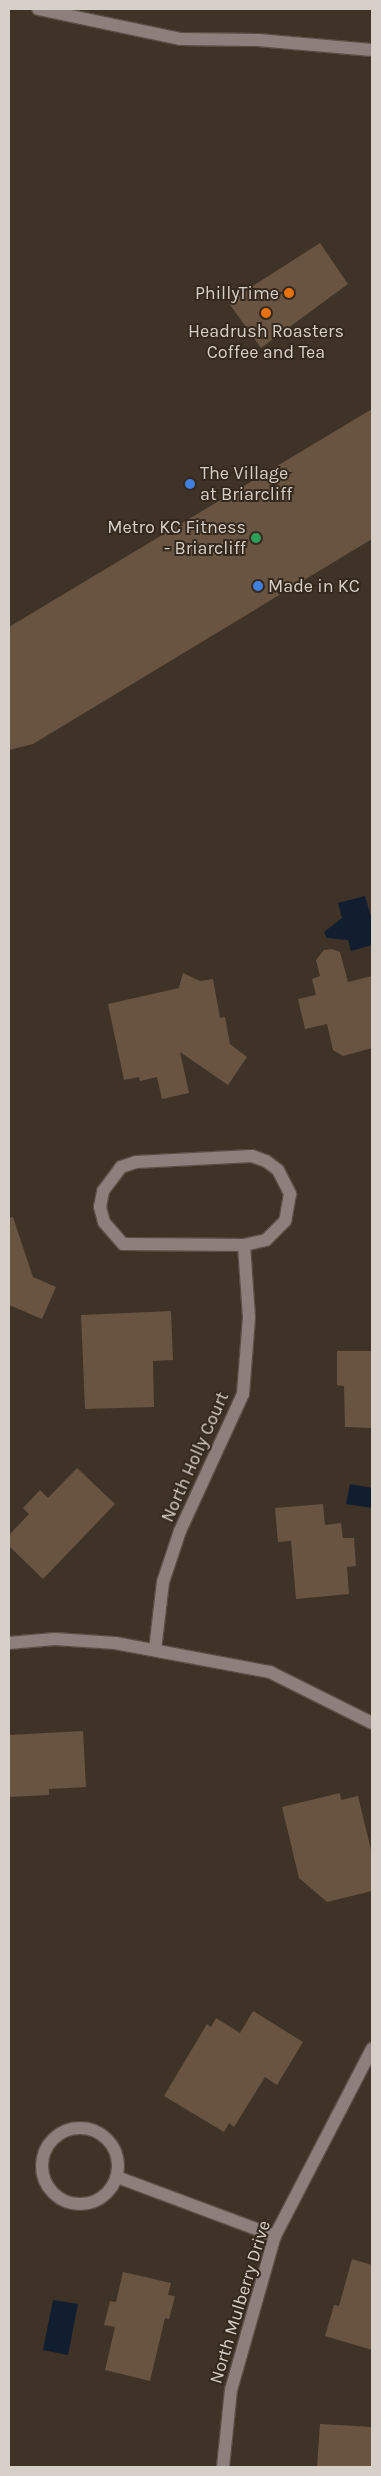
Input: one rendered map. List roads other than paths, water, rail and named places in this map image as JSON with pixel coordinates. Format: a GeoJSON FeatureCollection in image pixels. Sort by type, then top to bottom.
{"type":"FeatureCollection","features":[{"type":"Feature","properties":{"kind":"street"},"geometry":{"type":"LineString","coordinates":[[38,9],[180,39],[267,41],[372,50]]}},
{"type":"Feature","properties":{"kind":"street"},"geometry":{"type":"LineString","coordinates":[[252,1156],[266,1161],[286,1181],[290,1208],[277,1232],[266,1240],[244,1245],[123,1244],[104,1222],[100,1206],[103,1191],[110,1178],[121,1168],[136,1162],[252,1156]]}},
{"type":"Feature","properties":{"kind":"street","name":"North Holly Court"},"geometry":{"type":"LineString","coordinates":[[155,1650],[163,1582],[180,1531],[243,1394],[249,1317],[244,1245]]}},
{"type":"Feature","properties":{"kind":"street"},"geometry":{"type":"LineString","coordinates":[[9,1642],[55,1639],[115,1643],[270,1672],[372,1722]]}},
{"type":"Feature","properties":{"kind":"street","name":"North Mulberry Drive"},"geometry":{"type":"LineString","coordinates":[[223,2467],[231,2390],[275,2236],[372,2049]]}},
{"type":"Feature","properties":{"kind":"street"},"geometry":{"type":"LineString","coordinates":[[83,2128],[108,2140],[118,2164],[117,2177],[109,2192],[99,2200],[73,2204],[55,2195],[47,2185],[42,2172],[43,2159],[48,2145],[58,2136],[83,2128]]}},
{"type":"Feature","properties":{"kind":"street"},"geometry":{"type":"LineString","coordinates":[[117,2177],[275,2236]]}},
{"type":"Feature","properties":{"kind":"water"},"geometry":{"type":"Polygon","coordinates":[[[365,896],[372,920],[372,945],[351,951],[348,940],[327,938],[324,932],[342,918],[338,903],[365,896]]]}},
{"type":"Feature","properties":{"kind":"water"},"geometry":{"type":"Polygon","coordinates":[[[350,1484],[372,1488],[372,1508],[346,1504],[350,1484]]]}},
{"type":"Feature","properties":{"kind":"water"},"geometry":{"type":"Polygon","coordinates":[[[53,2300],[78,2304],[68,2355],[43,2350],[53,2300]]]}},
{"type":"Feature","properties":{"kind":"place","name":"PhillyTime"},"geometry":{"type":"Point","coordinates":[289,293]}},
{"type":"Feature","properties":{"kind":"place","name":"Headrush Roasters Coffee and Tea"},"geometry":{"type":"Point","coordinates":[266,313]}},
{"type":"Feature","properties":{"kind":"place","name":"The Village at Briarcliff"},"geometry":{"type":"Point","coordinates":[190,484]}},
{"type":"Feature","properties":{"kind":"place","name":"Metro KC Fitness - Briarcliff"},"geometry":{"type":"Point","coordinates":[256,538]}},
{"type":"Feature","properties":{"kind":"place","name":"Made in KC"},"geometry":{"type":"Point","coordinates":[258,586]}}]}
